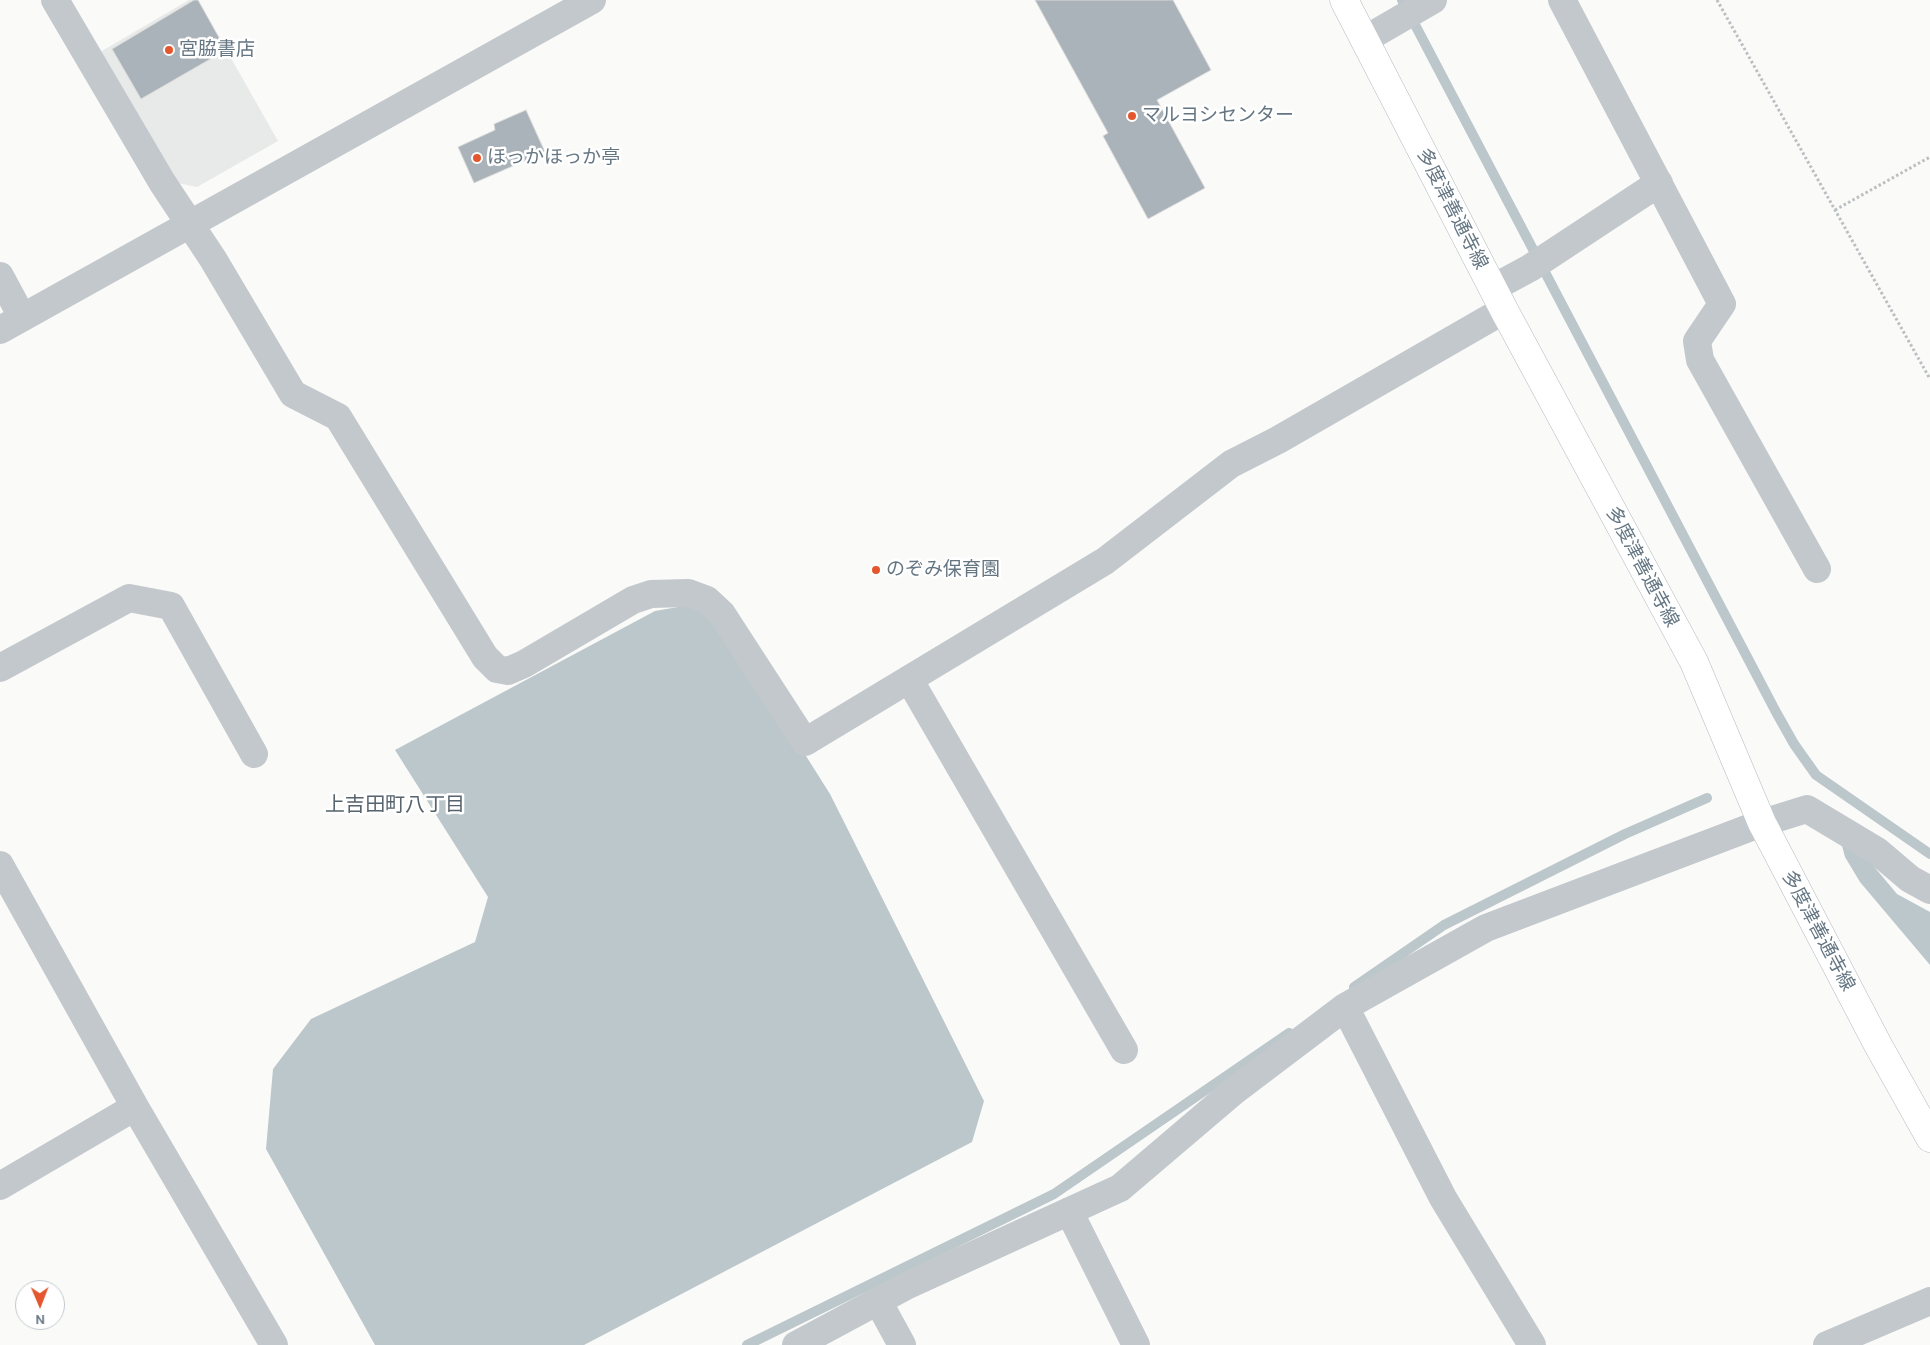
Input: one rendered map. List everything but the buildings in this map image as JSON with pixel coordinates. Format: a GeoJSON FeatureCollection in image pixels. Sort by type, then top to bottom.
{"type":"FeatureCollection","features":[{"type":"Feature","properties":{"kind":"main road","name":"多度津善通寺線"},"geometry":{"type":"LineString","coordinates":[[1344,0],[1499,299],[1694,662],[1762,823],[1878,1045],[1930,1138]]}},
{"type":"Feature","properties":{"kind":"street"},"geometry":{"type":"LineString","coordinates":[[55,0],[162,182],[213,260],[293,394],[338,417],[485,657],[497,669],[508,671],[524,664],[633,600],[651,594],[688,593],[707,600],[722,614],[805,742],[1106,561],[1231,464],[1278,440],[1499,299],[1541,262],[1659,183]]}},
{"type":"Feature","properties":{"kind":"street"},"geometry":{"type":"LineString","coordinates":[[0,276],[11,323],[592,0]]}},
{"type":"Feature","properties":{"kind":"street"},"geometry":{"type":"LineString","coordinates":[[1562,0],[1722,304],[1697,341],[1700,360],[1817,569]]}},
{"type":"Feature","properties":{"kind":"street"},"geometry":{"type":"LineString","coordinates":[[1364,40],[1428,3]]}},
{"type":"Feature","properties":{"kind":"street"},"geometry":{"type":"LineString","coordinates":[[0,668],[129,598],[172,606],[254,754]]}},
{"type":"Feature","properties":{"kind":"street"},"geometry":{"type":"LineString","coordinates":[[909,679],[1124,1050]]}},
{"type":"Feature","properties":{"kind":"street"},"geometry":{"type":"LineString","coordinates":[[796,1345],[908,1285],[1120,1188],[1234,1091],[1345,1007],[1486,928],[1762,823],[1807,809],[1877,851],[1910,879],[1930,890]]}},
{"type":"Feature","properties":{"kind":"street"},"geometry":{"type":"LineString","coordinates":[[0,865],[135,1107],[274,1345]]}},
{"type":"Feature","properties":{"kind":"street"},"geometry":{"type":"LineString","coordinates":[[1345,1007],[1443,1198],[1532,1345]]}},
{"type":"Feature","properties":{"kind":"street"},"geometry":{"type":"LineString","coordinates":[[0,1186],[135,1107]]}},
{"type":"Feature","properties":{"kind":"street"},"geometry":{"type":"LineString","coordinates":[[1070,1211],[1136,1345]]}},
{"type":"Feature","properties":{"kind":"street"},"geometry":{"type":"LineString","coordinates":[[878,1301],[902,1345]]}},
{"type":"Feature","properties":{"kind":"street"},"geometry":{"type":"LineString","coordinates":[[1827,1345],[1930,1301]]}},
{"type":"Feature","properties":{"kind":"path"},"geometry":{"type":"LineString","coordinates":[[1717,0],[1930,379]]}},
{"type":"Feature","properties":{"kind":"path"},"geometry":{"type":"LineString","coordinates":[[1835,210],[1930,156]]}},
{"type":"Feature","properties":{"kind":"shaded area"},"geometry":{"type":"Polygon","coordinates":[[[189,0],[198,0],[278,141],[197,187],[177,183],[100,52],[189,0]]]}},
{"type":"Feature","properties":{"kind":"shaded area"},"geometry":{"type":"Polygon","coordinates":[[[695,604],[719,618],[830,794],[984,1101],[972,1142],[584,1345],[375,1345],[266,1149],[273,1069],[311,1019],[475,942],[488,897],[395,750],[655,611],[695,604]]]}},
{"type":"Feature","properties":{"kind":"shaded area"},"geometry":{"type":"Polygon","coordinates":[[[1841,842],[1861,851],[1897,894],[1930,912],[1930,965],[1860,882],[1845,857],[1841,842]]]}},
{"type":"Feature","properties":{"kind":"waterway"},"geometry":{"type":"LineString","coordinates":[[1402,0],[1794,744],[1816,775],[1930,854]]}},
{"type":"Feature","properties":{"kind":"waterway"},"geometry":{"type":"LineString","coordinates":[[1354,987],[1444,925],[1625,834],[1707,798]]}},
{"type":"Feature","properties":{"kind":"waterway"},"geometry":{"type":"LineString","coordinates":[[747,1345],[1054,1194],[1289,1033]]}},
{"type":"Feature","properties":{"kind":"place","name":"宮脇書店"},"geometry":{"type":"Point","coordinates":[169,50]}},
{"type":"Feature","properties":{"kind":"place","name":"マルヨシセンター"},"geometry":{"type":"Point","coordinates":[1132,116]}},
{"type":"Feature","properties":{"kind":"place","name":"ほっかほっか亭"},"geometry":{"type":"Point","coordinates":[477,158]}},
{"type":"Feature","properties":{"kind":"place","name":"のぞみ保育園"},"geometry":{"type":"Point","coordinates":[876,570]}},
{"type":"Feature","properties":{"kind":"district","name":"上吉田町八丁目"},"geometry":{"type":"Point","coordinates":[395,805]}}]}
